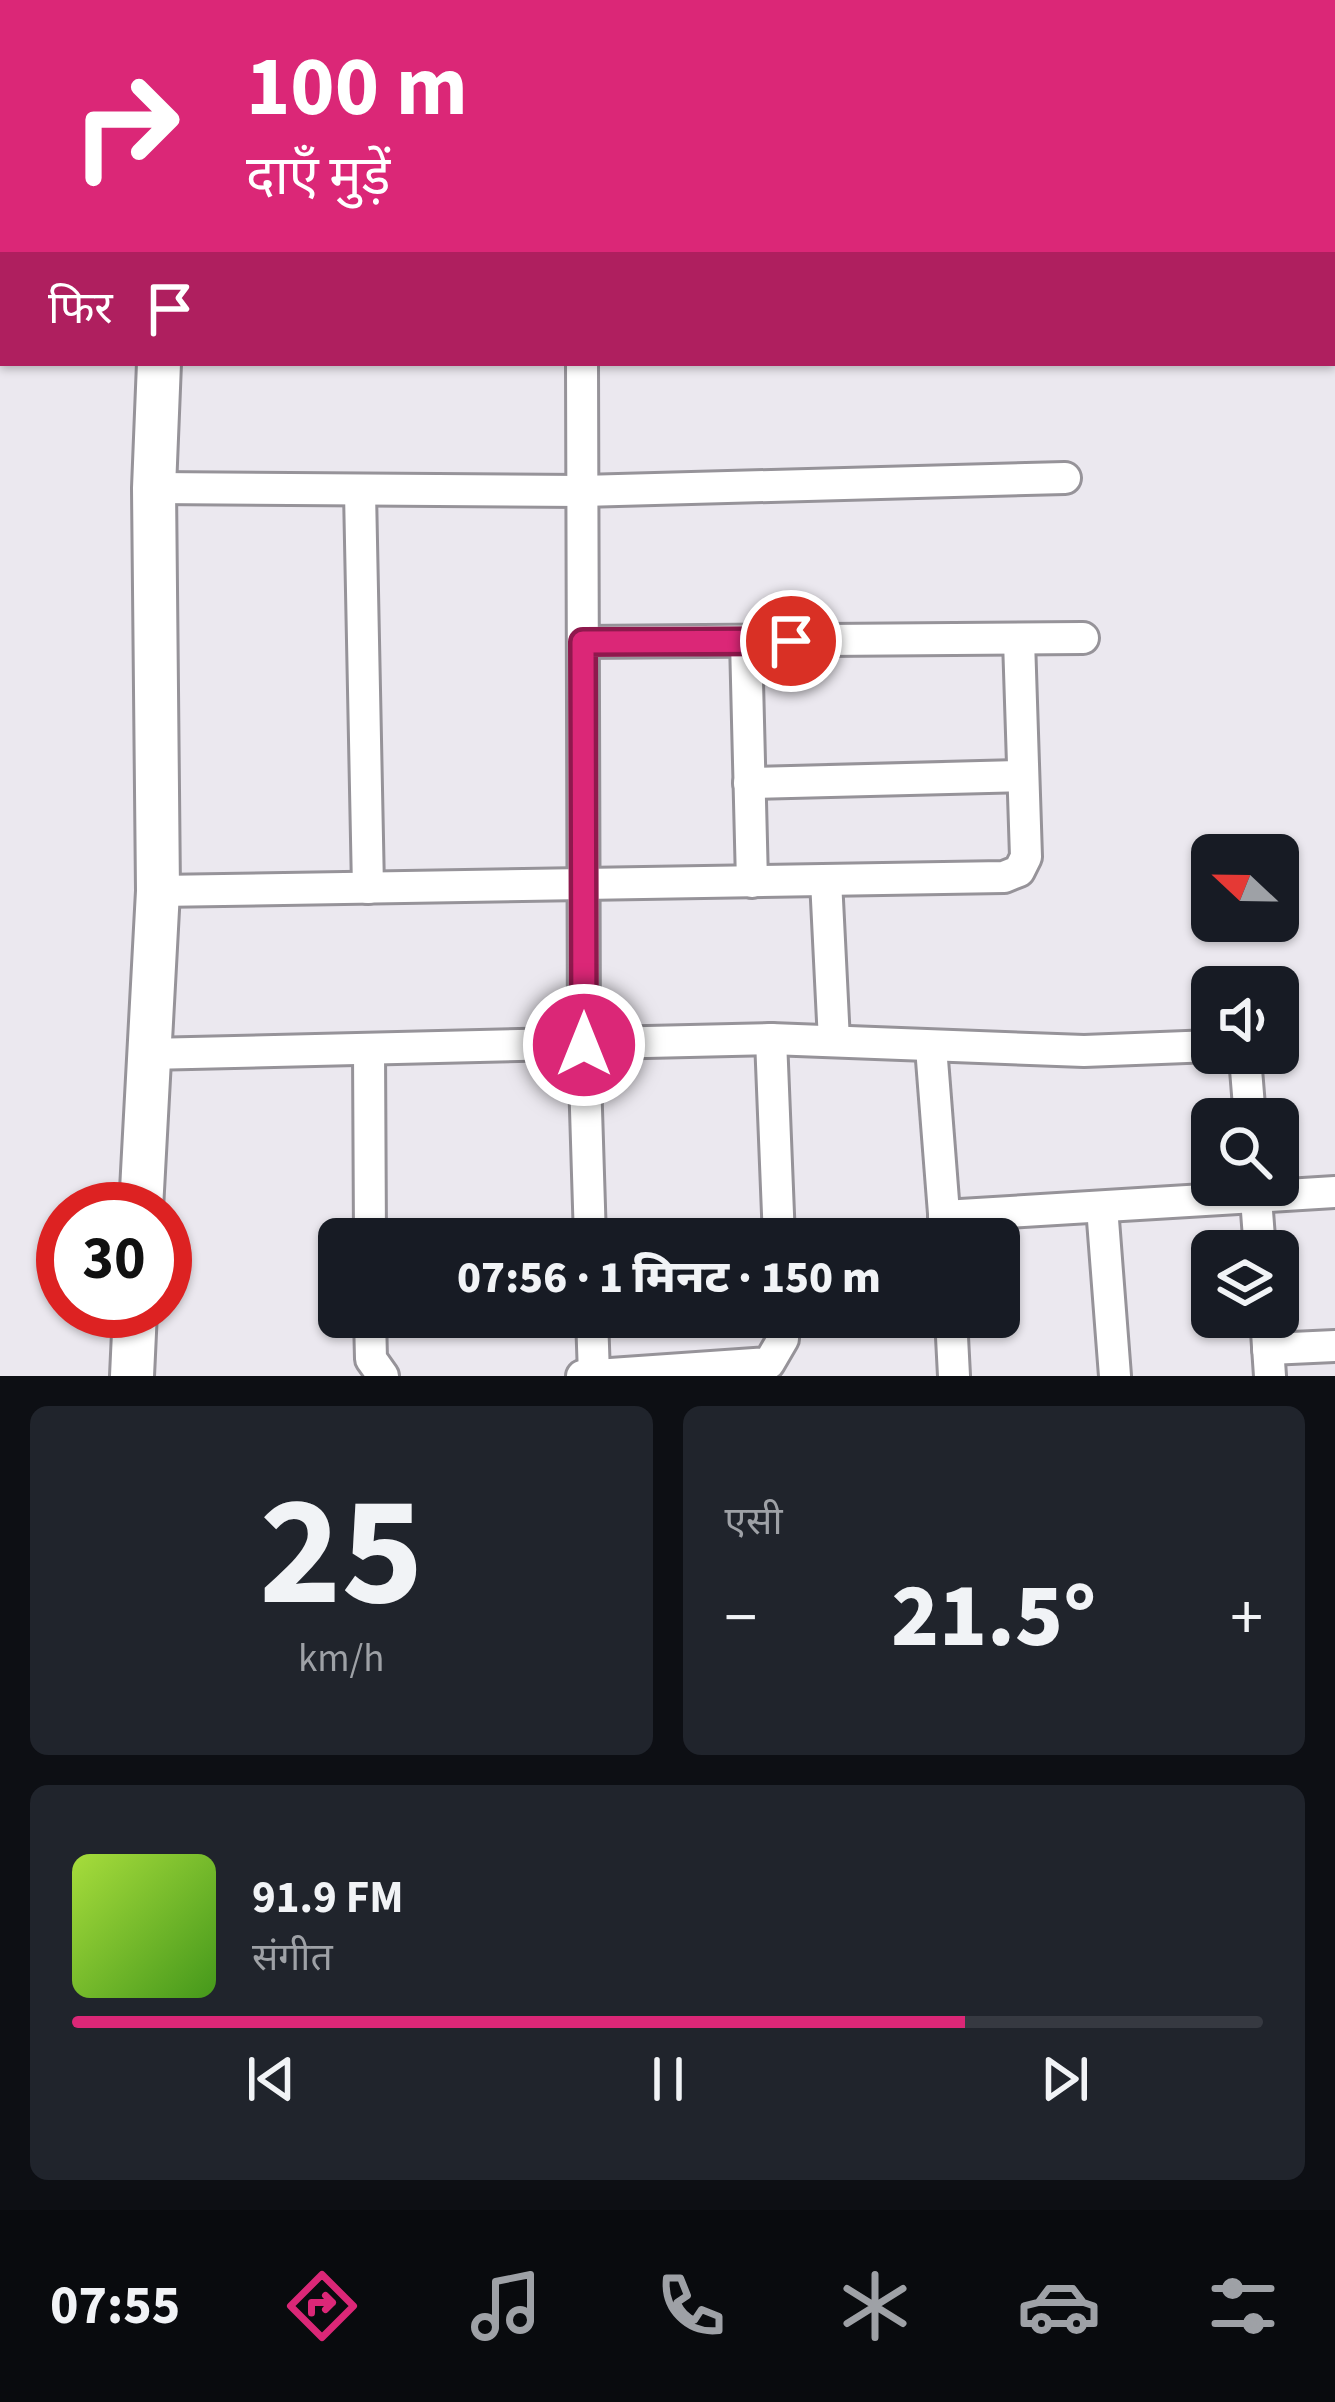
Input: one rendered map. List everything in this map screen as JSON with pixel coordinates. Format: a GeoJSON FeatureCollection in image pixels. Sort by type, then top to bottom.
{"type":"FeatureCollection","features":[{"type":"Feature","properties":{"kind":"street"},"geometry":{"type":"LineString","coordinates":[[142,1182],[158,891],[154,488],[159,366]]}},
{"type":"Feature","properties":{"kind":"street"},"geometry":{"type":"LineString","coordinates":[[582,366],[584,1045],[589,1218]]}},
{"type":"Feature","properties":{"kind":"street"},"geometry":{"type":"LineString","coordinates":[[154,488],[582,491],[1065,478]]}},
{"type":"Feature","properties":{"kind":"street"},"geometry":{"type":"LineString","coordinates":[[360,492],[368,889]]}},
{"type":"Feature","properties":{"kind":"street"},"geometry":{"type":"LineString","coordinates":[[583,642],[1083,638]]}},
{"type":"Feature","properties":{"kind":"street"},"geometry":{"type":"LineString","coordinates":[[158,891],[1004,877],[1018,871],[1026,857],[1019,640]]}},
{"type":"Feature","properties":{"kind":"street"},"geometry":{"type":"LineString","coordinates":[[746,641],[752,882]]}},
{"type":"Feature","properties":{"kind":"street"},"geometry":{"type":"LineString","coordinates":[[749,783],[1023,776]]}},
{"type":"Feature","properties":{"kind":"street"},"geometry":{"type":"LineString","coordinates":[[826,880],[834,1041]]}},
{"type":"Feature","properties":{"kind":"street"},"geometry":{"type":"LineString","coordinates":[[148,1054],[771,1039],[1084,1051],[1191,1047]]}},
{"type":"Feature","properties":{"kind":"street"},"geometry":{"type":"LineString","coordinates":[[771,1039],[778,1218]]}},
{"type":"Feature","properties":{"kind":"street"},"geometry":{"type":"LineString","coordinates":[[931,1047],[944,1218]]}},
{"type":"Feature","properties":{"kind":"street"},"geometry":{"type":"LineString","coordinates":[[369,1050],[370,1218]]}},
{"type":"Feature","properties":{"kind":"street"},"geometry":{"type":"LineString","coordinates":[[1299,1192],[1335,1192]]}},
{"type":"Feature","properties":{"kind":"street"},"geometry":{"type":"LineString","coordinates":[[1016,1218],[1191,1198]]}},
{"type":"Feature","properties":{"kind":"street"},"geometry":{"type":"LineString","coordinates":[[1102,1207],[1114,1376]]}},
{"type":"Feature","properties":{"kind":"street"},"geometry":{"type":"LineString","coordinates":[[132,1376],[134,1338]]}},
{"type":"Feature","properties":{"kind":"street"},"geometry":{"type":"LineString","coordinates":[[370,1338],[371,1359],[383,1376]]}},
{"type":"Feature","properties":{"kind":"street"},"geometry":{"type":"LineString","coordinates":[[593,1338],[594,1375]]}},
{"type":"Feature","properties":{"kind":"street"},"geometry":{"type":"LineString","coordinates":[[582,1376],[769,1364],[783,1338]]}},
{"type":"Feature","properties":{"kind":"street"},"geometry":{"type":"LineString","coordinates":[[952,1338],[954,1376]]}},
{"type":"Feature","properties":{"kind":"street"},"geometry":{"type":"LineString","coordinates":[[1269,1363],[1335,1346]]}},
{"type":"Feature","properties":{"kind":"route"},"geometry":{"type":"LineString","coordinates":[[584,1045],[583,642],[791,641]]}}]}
